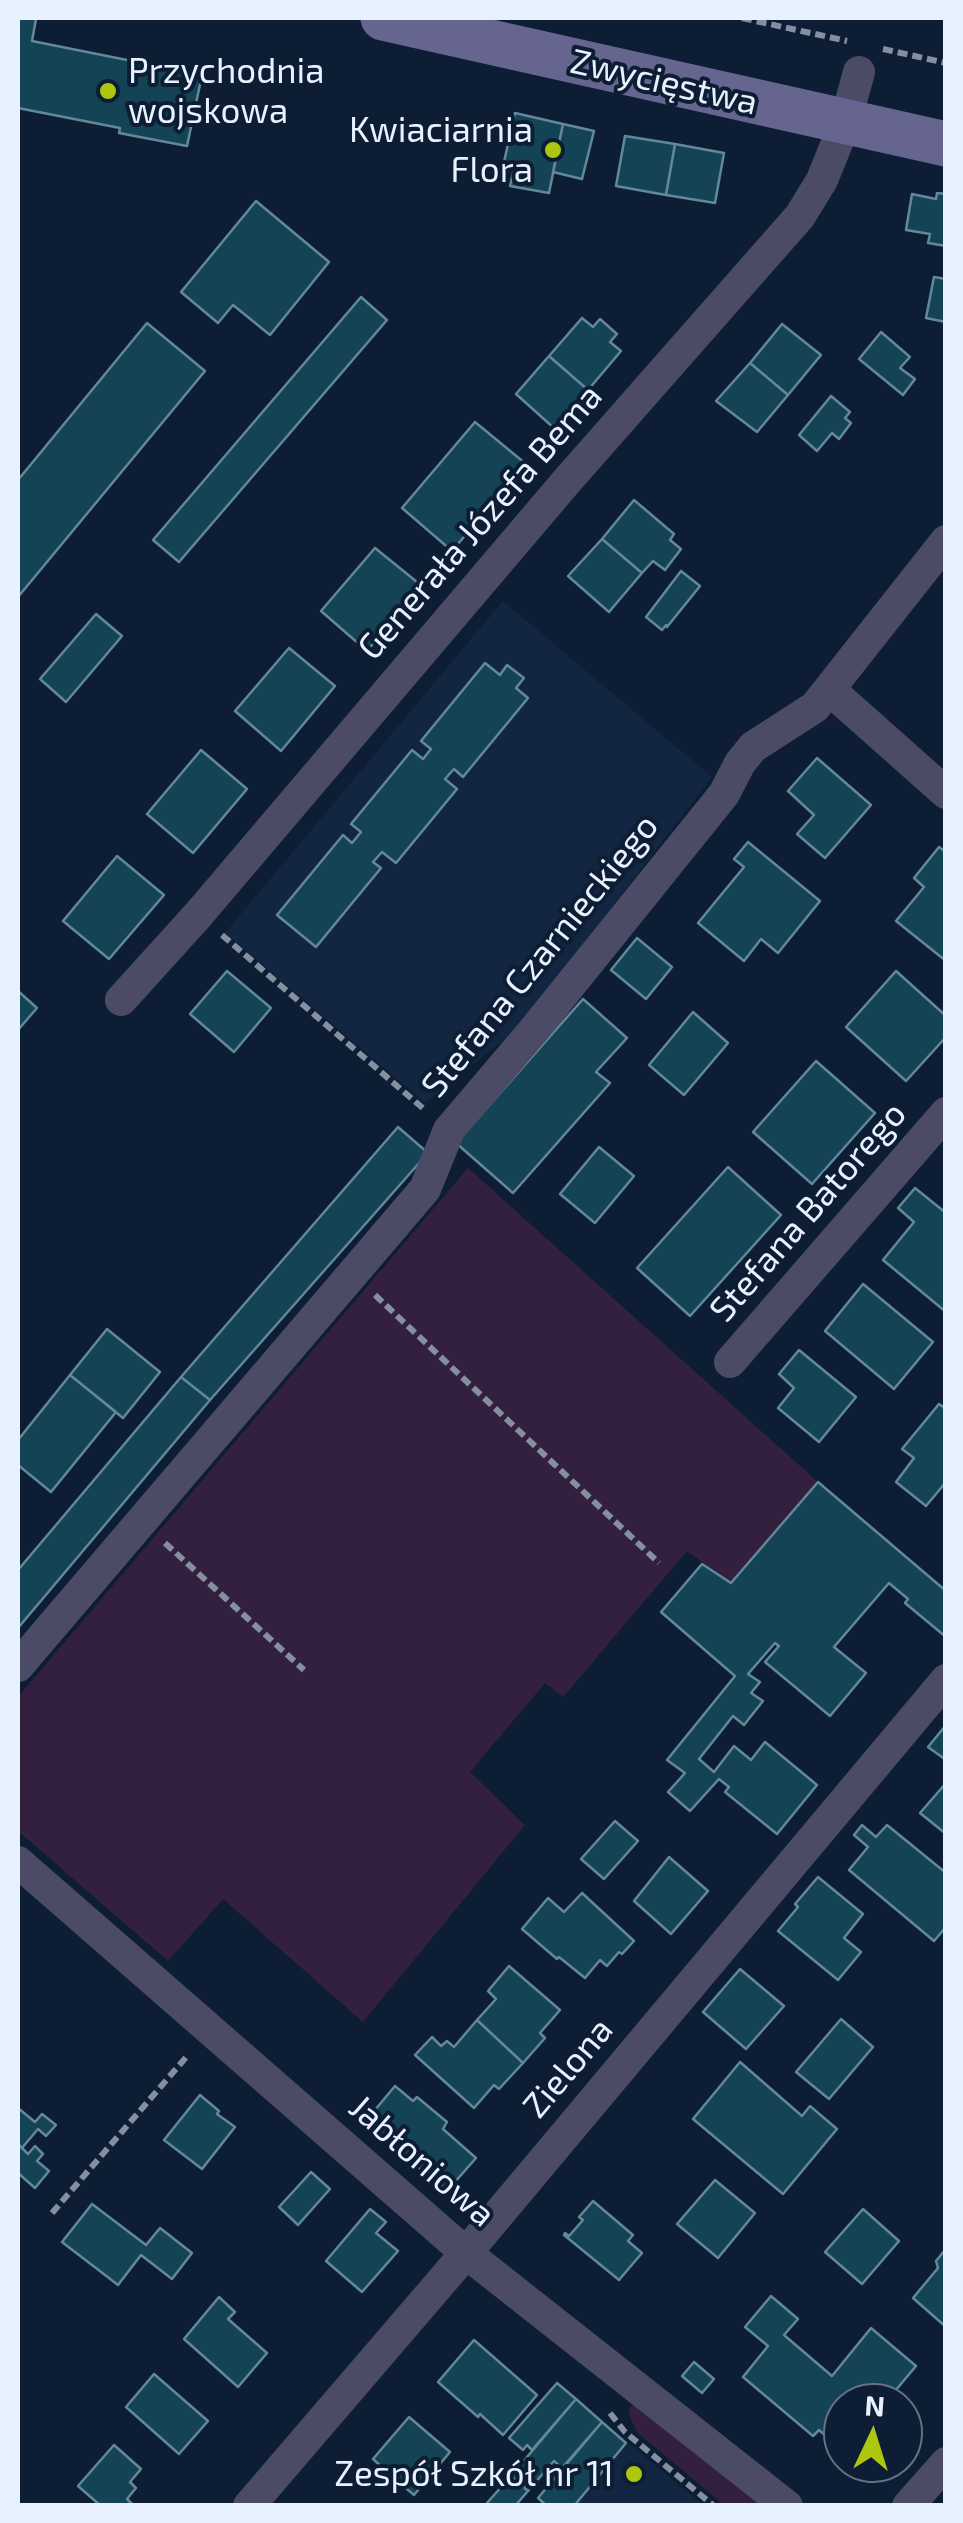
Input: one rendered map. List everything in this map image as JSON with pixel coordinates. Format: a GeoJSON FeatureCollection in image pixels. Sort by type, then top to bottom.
{"type":"FeatureCollection","features":[{"type":"Feature","properties":{"kind":"main road","name":"Zwycięstwa"},"geometry":{"type":"LineString","coordinates":[[383,18],[946,144]]}},
{"type":"Feature","properties":{"kind":"street","name":"Generała Józefa Bema"},"geometry":{"type":"LineString","coordinates":[[121,1000],[800,216],[822,180],[845,123],[859,72]]}},
{"type":"Feature","properties":{"kind":"street","name":"Stefana Czarnieckiego"},"geometry":{"type":"LineString","coordinates":[[18,1666],[425,1189],[449,1130],[724,794],[746,755],[816,707],[946,541]]}},
{"type":"Feature","properties":{"kind":"street"},"geometry":{"type":"LineString","coordinates":[[830,690],[946,792]]}},
{"type":"Feature","properties":{"kind":"street","name":"Stefana Batorego"},"geometry":{"type":"LineString","coordinates":[[730,1362],[946,1113]]}},
{"type":"Feature","properties":{"kind":"street","name":"Zielona"},"geometry":{"type":"LineString","coordinates":[[248,2506],[466,2253],[946,1680]]}},
{"type":"Feature","properties":{"kind":"street","name":"Jabłoniowa"},"geometry":{"type":"LineString","coordinates":[[18,1862],[466,2253],[787,2506]]}},
{"type":"Feature","properties":{"kind":"street"},"geometry":{"type":"LineString","coordinates":[[908,2506],[946,2462]]}},
{"type":"Feature","properties":{"kind":"path"},"geometry":{"type":"LineString","coordinates":[[198,914],[449,1130]]}},
{"type":"Feature","properties":{"kind":"path"},"geometry":{"type":"LineString","coordinates":[[352,1273],[659,1562]]}},
{"type":"Feature","properties":{"kind":"path"},"geometry":{"type":"LineString","coordinates":[[141,1521],[304,1670]]}},
{"type":"Feature","properties":{"kind":"path"},"geometry":{"type":"LineString","coordinates":[[52,2213],[210,2030]]}},
{"type":"Feature","properties":{"kind":"shaded area"},"geometry":{"type":"Polygon","coordinates":[[[503,601],[712,777],[521,1026],[425,1103],[225,933],[503,601]]]}},
{"type":"Feature","properties":{"kind":"shaded area"},"geometry":{"type":"Polygon","coordinates":[[[468,1168],[818,1482],[731,1583],[687,1551],[563,1697],[545,1683],[470,1772],[525,1825],[363,2022],[223,1899],[168,1961],[18,1831],[18,1697],[468,1168]]]}},
{"type":"Feature","properties":{"kind":"shaded area"},"geometry":{"type":"Polygon","coordinates":[[[634,2402],[763,2505],[724,2505],[638,2433],[629,2410],[634,2402]]]}},
{"type":"Feature","properties":{"kind":"shaded area","name":"Zespół Szkół nr 11"},"geometry":{"type":"Polygon","coordinates":[[[628,2443],[703,2505],[576,2505],[628,2443]]]}},
{"type":"Feature","properties":{"kind":"building","name":"Przychodnia wojskowa"},"geometry":{"type":"Polygon","coordinates":[[[18,18],[36,19],[32,41],[202,75],[187,146],[18,108],[18,18]]]}},
{"type":"Feature","properties":{"kind":"building"},"geometry":{"type":"Polygon","coordinates":[[[515,113],[563,124],[549,193],[510,186],[515,164],[504,162],[515,113]]]}},
{"type":"Feature","properties":{"kind":"building"},"geometry":{"type":"Polygon","coordinates":[[[563,124],[594,131],[582,179],[553,172],[563,124]]]}},
{"type":"Feature","properties":{"kind":"building"},"geometry":{"type":"Polygon","coordinates":[[[625,136],[675,144],[666,195],[616,186],[625,136]]]}},
{"type":"Feature","properties":{"kind":"building"},"geometry":{"type":"Polygon","coordinates":[[[675,144],[724,153],[715,203],[666,195],[675,144]]]}},
{"type":"Feature","properties":{"kind":"building"},"geometry":{"type":"Polygon","coordinates":[[[937,193],[946,194],[946,246],[928,243],[930,234],[906,230],[912,194],[936,199],[937,193]]]}},
{"type":"Feature","properties":{"kind":"building"},"geometry":{"type":"Polygon","coordinates":[[[256,201],[329,262],[270,335],[233,305],[218,323],[181,292],[256,201]]]}},
{"type":"Feature","properties":{"kind":"building"},"geometry":{"type":"Polygon","coordinates":[[[934,277],[946,279],[946,322],[926,318],[934,277]]]}},
{"type":"Feature","properties":{"kind":"building"},"geometry":{"type":"Polygon","coordinates":[[[361,297],[387,320],[179,562],[153,540],[361,297]]]}},
{"type":"Feature","properties":{"kind":"building"},"geometry":{"type":"Polygon","coordinates":[[[582,318],[593,327],[600,319],[617,334],[610,342],[621,351],[588,390],[549,356],[582,318]]]}},
{"type":"Feature","properties":{"kind":"building"},"geometry":{"type":"Polygon","coordinates":[[[147,323],[205,371],[18,597],[18,480],[147,323]]]}},
{"type":"Feature","properties":{"kind":"building"},"geometry":{"type":"Polygon","coordinates":[[[782,324],[821,355],[788,395],[750,363],[782,324]]]}},
{"type":"Feature","properties":{"kind":"building"},"geometry":{"type":"Polygon","coordinates":[[[881,332],[910,357],[900,368],[915,379],[903,395],[859,359],[881,332]]]}},
{"type":"Feature","properties":{"kind":"building"},"geometry":{"type":"Polygon","coordinates":[[[549,356],[588,390],[555,429],[516,394],[549,356]]]}},
{"type":"Feature","properties":{"kind":"building"},"geometry":{"type":"Polygon","coordinates":[[[750,363],[788,395],[757,432],[716,401],[750,363]]]}},
{"type":"Feature","properties":{"kind":"building"},"geometry":{"type":"Polygon","coordinates":[[[831,396],[850,412],[845,418],[851,423],[839,439],[832,433],[817,451],[799,435],[831,396]]]}},
{"type":"Feature","properties":{"kind":"building"},"geometry":{"type":"Polygon","coordinates":[[[475,422],[526,464],[452,551],[402,508],[475,422]]]}},
{"type":"Feature","properties":{"kind":"building"},"geometry":{"type":"Polygon","coordinates":[[[634,500],[674,534],[670,540],[681,549],[665,570],[653,561],[642,573],[602,539],[634,500]]]}},
{"type":"Feature","properties":{"kind":"building"},"geometry":{"type":"Polygon","coordinates":[[[602,539],[642,573],[609,612],[568,576],[602,539]]]}},
{"type":"Feature","properties":{"kind":"building"},"geometry":{"type":"Polygon","coordinates":[[[375,548],[422,586],[367,651],[321,611],[375,548]]]}},
{"type":"Feature","properties":{"kind":"building"},"geometry":{"type":"Polygon","coordinates":[[[681,571],[700,586],[662,630],[646,617],[681,571]]]}},
{"type":"Feature","properties":{"kind":"building"},"geometry":{"type":"Polygon","coordinates":[[[96,614],[122,636],[66,702],[40,679],[96,614]]]}},
{"type":"Feature","properties":{"kind":"building"},"geometry":{"type":"Polygon","coordinates":[[[289,648],[335,686],[281,751],[235,711],[289,648]]]}},
{"type":"Feature","properties":{"kind":"building"},"geometry":{"type":"Polygon","coordinates":[[[485,663],[500,675],[507,665],[524,678],[516,688],[528,698],[463,777],[454,769],[445,779],[457,789],[396,863],[382,852],[373,862],[381,868],[316,947],[277,915],[343,835],[352,843],[361,832],[351,824],[412,750],[423,759],[431,749],[421,741],[485,663]]]}},
{"type":"Feature","properties":{"kind":"building"},"geometry":{"type":"Polygon","coordinates":[[[201,750],[247,789],[193,853],[147,814],[201,750]]]}},
{"type":"Feature","properties":{"kind":"building"},"geometry":{"type":"Polygon","coordinates":[[[817,758],[871,805],[825,858],[797,834],[814,815],[788,791],[817,758]]]}},
{"type":"Feature","properties":{"kind":"building"},"geometry":{"type":"Polygon","coordinates":[[[748,842],[820,901],[778,953],[761,939],[744,961],[698,923],[744,867],[734,859],[748,842]]]}},
{"type":"Feature","properties":{"kind":"building"},"geometry":{"type":"Polygon","coordinates":[[[939,847],[946,852],[946,961],[896,921],[924,887],[914,878],[939,847]]]}},
{"type":"Feature","properties":{"kind":"building"},"geometry":{"type":"Polygon","coordinates":[[[117,856],[164,895],[109,959],[63,921],[117,856]]]}},
{"type":"Feature","properties":{"kind":"building"},"geometry":{"type":"Polygon","coordinates":[[[637,938],[672,967],[646,999],[611,970],[637,938]]]}},
{"type":"Feature","properties":{"kind":"building"},"geometry":{"type":"Polygon","coordinates":[[[227,971],[271,1008],[234,1052],[190,1014],[227,971]]]}},
{"type":"Feature","properties":{"kind":"building"},"geometry":{"type":"Polygon","coordinates":[[[896,971],[946,1016],[946,1037],[906,1081],[846,1027],[896,971]]]}},
{"type":"Feature","properties":{"kind":"building"},"geometry":{"type":"Polygon","coordinates":[[[18,991],[37,1008],[18,1030],[18,991]]]}},
{"type":"Feature","properties":{"kind":"building"},"geometry":{"type":"Polygon","coordinates":[[[583,999],[627,1038],[596,1072],[610,1083],[513,1193],[456,1143],[583,999]]]}},
{"type":"Feature","properties":{"kind":"building"},"geometry":{"type":"Polygon","coordinates":[[[693,1012],[728,1043],[684,1095],[649,1065],[693,1012]]]}},
{"type":"Feature","properties":{"kind":"building"},"geometry":{"type":"Polygon","coordinates":[[[816,1061],[875,1113],[812,1184],[753,1132],[816,1061]]]}},
{"type":"Feature","properties":{"kind":"building"},"geometry":{"type":"Polygon","coordinates":[[[398,1127],[428,1153],[210,1400],[181,1377],[398,1127]]]}},
{"type":"Feature","properties":{"kind":"building"},"geometry":{"type":"Polygon","coordinates":[[[599,1147],[634,1176],[595,1223],[560,1194],[599,1147]]]}},
{"type":"Feature","properties":{"kind":"building"},"geometry":{"type":"Polygon","coordinates":[[[728,1167],[781,1215],[690,1316],[637,1268],[728,1167]]]}},
{"type":"Feature","properties":{"kind":"building"},"geometry":{"type":"Polygon","coordinates":[[[915,1188],[946,1213],[946,1312],[883,1260],[914,1222],[898,1208],[915,1188]]]}},
{"type":"Feature","properties":{"kind":"building"},"geometry":{"type":"Polygon","coordinates":[[[863,1284],[933,1342],[894,1389],[825,1331],[863,1284]]]}},
{"type":"Feature","properties":{"kind":"building"},"geometry":{"type":"Polygon","coordinates":[[[107,1329],[160,1372],[123,1418],[70,1375],[107,1329]]]}},
{"type":"Feature","properties":{"kind":"building"},"geometry":{"type":"Polygon","coordinates":[[[799,1350],[856,1397],[819,1442],[778,1408],[794,1388],[779,1374],[799,1350]]]}},
{"type":"Feature","properties":{"kind":"building"},"geometry":{"type":"Polygon","coordinates":[[[70,1375],[116,1412],[51,1492],[18,1465],[18,1440],[70,1375]]]}},
{"type":"Feature","properties":{"kind":"building"},"geometry":{"type":"Polygon","coordinates":[[[181,1377],[210,1400],[18,1628],[18,1570],[181,1377]]]}},
{"type":"Feature","properties":{"kind":"building"},"geometry":{"type":"Polygon","coordinates":[[[939,1404],[946,1409],[946,1482],[926,1506],[896,1482],[914,1458],[902,1449],[939,1404]]]}},
{"type":"Feature","properties":{"kind":"building"},"geometry":{"type":"Polygon","coordinates":[[[818,1482],[946,1591],[946,1637],[905,1603],[908,1599],[889,1583],[834,1647],[866,1673],[830,1716],[765,1662],[779,1646],[775,1643],[748,1674],[760,1682],[751,1693],[763,1701],[744,1725],[733,1716],[699,1759],[714,1772],[734,1746],[751,1760],[765,1742],[817,1785],[777,1834],[725,1792],[729,1787],[719,1779],[690,1811],[668,1792],[685,1773],[667,1760],[735,1676],[661,1612],[702,1564],[731,1583],[818,1482]]]}},
{"type":"Feature","properties":{"kind":"building"},"geometry":{"type":"Polygon","coordinates":[[[946,1725],[946,1760],[928,1747],[946,1725]]]}},
{"type":"Feature","properties":{"kind":"building"},"geometry":{"type":"Polygon","coordinates":[[[946,1783],[946,1834],[920,1813],[946,1783]]]}},
{"type":"Feature","properties":{"kind":"building"},"geometry":{"type":"Polygon","coordinates":[[[615,1821],[638,1841],[604,1879],[581,1859],[615,1821]]]}},
{"type":"Feature","properties":{"kind":"building"},"geometry":{"type":"Polygon","coordinates":[[[862,1825],[876,1837],[887,1825],[946,1873],[946,1927],[934,1941],[849,1870],[868,1847],[854,1835],[862,1825]]]}},
{"type":"Feature","properties":{"kind":"building"},"geometry":{"type":"Polygon","coordinates":[[[669,1857],[708,1891],[671,1934],[634,1901],[669,1857]]]}},
{"type":"Feature","properties":{"kind":"building"},"geometry":{"type":"Polygon","coordinates":[[[818,1877],[863,1914],[844,1938],[861,1952],[838,1980],[778,1931],[818,1877]]]}},
{"type":"Feature","properties":{"kind":"building"},"geometry":{"type":"Polygon","coordinates":[[[582,1893],[634,1941],[607,1966],[600,1960],[585,1978],[522,1929],[548,1898],[564,1912],[582,1893]]]}},
{"type":"Feature","properties":{"kind":"building"},"geometry":{"type":"Polygon","coordinates":[[[509,1966],[560,2010],[540,2033],[545,2038],[523,2063],[477,2020],[496,1999],[488,1991],[509,1966]]]}},
{"type":"Feature","properties":{"kind":"building"},"geometry":{"type":"Polygon","coordinates":[[[740,1969],[784,2006],[746,2049],[703,2012],[740,1969]]]}},
{"type":"Feature","properties":{"kind":"building"},"geometry":{"type":"Polygon","coordinates":[[[841,2019],[873,2047],[829,2099],[796,2072],[841,2019]]]}},
{"type":"Feature","properties":{"kind":"building"},"geometry":{"type":"Polygon","coordinates":[[[477,2020],[523,2063],[499,2089],[494,2085],[474,2108],[415,2055],[432,2037],[441,2046],[447,2041],[454,2047],[477,2020]]]}},
{"type":"Feature","properties":{"kind":"building"},"geometry":{"type":"Polygon","coordinates":[[[740,2062],[802,2116],[810,2106],[837,2129],[783,2194],[693,2119],[740,2062]]]}},
{"type":"Feature","properties":{"kind":"building"},"geometry":{"type":"Polygon","coordinates":[[[395,2086],[413,2101],[417,2097],[447,2122],[443,2129],[476,2158],[447,2191],[364,2123],[395,2086]]]}},
{"type":"Feature","properties":{"kind":"building"},"geometry":{"type":"Polygon","coordinates":[[[200,2095],[235,2127],[202,2169],[164,2140],[200,2095]]]}},
{"type":"Feature","properties":{"kind":"building"},"geometry":{"type":"Polygon","coordinates":[[[18,2108],[35,2122],[42,2114],[56,2125],[46,2136],[38,2129],[22,2148],[18,2144],[18,2108]]]}},
{"type":"Feature","properties":{"kind":"building"},"geometry":{"type":"Polygon","coordinates":[[[18,2144],[28,2154],[35,2146],[43,2154],[37,2161],[49,2171],[35,2188],[18,2173],[18,2144]]]}},
{"type":"Feature","properties":{"kind":"building"},"geometry":{"type":"Polygon","coordinates":[[[311,2172],[330,2189],[298,2225],[279,2207],[311,2172]]]}},
{"type":"Feature","properties":{"kind":"building"},"geometry":{"type":"Polygon","coordinates":[[[715,2180],[755,2213],[718,2258],[677,2224],[715,2180]]]}},
{"type":"Feature","properties":{"kind":"building"},"geometry":{"type":"Polygon","coordinates":[[[593,2201],[633,2235],[628,2241],[642,2253],[619,2280],[564,2235],[569,2236],[583,2220],[579,2217],[593,2201]]]}},
{"type":"Feature","properties":{"kind":"building"},"geometry":{"type":"Polygon","coordinates":[[[92,2204],[146,2245],[160,2228],[192,2253],[172,2279],[141,2255],[118,2285],[62,2242],[92,2204]]]}},
{"type":"Feature","properties":{"kind":"building"},"geometry":{"type":"Polygon","coordinates":[[[370,2209],[386,2222],[376,2233],[398,2251],[362,2292],[326,2261],[370,2209]]]}},
{"type":"Feature","properties":{"kind":"building"},"geometry":{"type":"Polygon","coordinates":[[[863,2209],[899,2241],[862,2284],[825,2252],[863,2209]]]}},
{"type":"Feature","properties":{"kind":"building"},"geometry":{"type":"Polygon","coordinates":[[[946,2250],[946,2327],[913,2298],[938,2268],[936,2261],[946,2250]]]}},
{"type":"Feature","properties":{"kind":"building"},"geometry":{"type":"Polygon","coordinates":[[[771,2296],[798,2319],[784,2335],[832,2376],[871,2328],[916,2366],[902,2383],[823,2383],[823,2434],[819,2430],[813,2436],[743,2377],[768,2346],[745,2327],[771,2296]]]}},
{"type":"Feature","properties":{"kind":"building"},"geometry":{"type":"Polygon","coordinates":[[[219,2297],[235,2312],[228,2319],[267,2353],[238,2387],[184,2339],[219,2297]]]}},
{"type":"Feature","properties":{"kind":"building"},"geometry":{"type":"Polygon","coordinates":[[[474,2340],[537,2395],[503,2435],[438,2382],[474,2340]]]}},
{"type":"Feature","properties":{"kind":"building"},"geometry":{"type":"Polygon","coordinates":[[[694,2362],[714,2379],[702,2393],[682,2376],[694,2362]]]}},
{"type":"Feature","properties":{"kind":"building"},"geometry":{"type":"Polygon","coordinates":[[[154,2374],[208,2421],[179,2454],[126,2407],[154,2374]]]}},
{"type":"Feature","properties":{"kind":"building"},"geometry":{"type":"Polygon","coordinates":[[[557,2383],[576,2399],[532,2450],[527,2445],[523,2450],[509,2438],[557,2383]]]}},
{"type":"Feature","properties":{"kind":"building"},"geometry":{"type":"Polygon","coordinates":[[[576,2399],[602,2422],[562,2468],[554,2461],[528,2491],[511,2476],[576,2399]]]}},
{"type":"Feature","properties":{"kind":"building"},"geometry":{"type":"Polygon","coordinates":[[[409,2417],[450,2452],[414,2495],[401,2484],[396,2490],[383,2479],[388,2473],[373,2459],[409,2417]]]}},
{"type":"Feature","properties":{"kind":"building"},"geometry":{"type":"Polygon","coordinates":[[[602,2422],[626,2443],[574,2506],[547,2506],[538,2498],[602,2422]]]}},
{"type":"Feature","properties":{"kind":"building"},"geometry":{"type":"Polygon","coordinates":[[[114,2445],[141,2469],[130,2482],[136,2488],[127,2499],[134,2506],[101,2506],[78,2486],[114,2445]]]}},
{"type":"Feature","properties":{"kind":"building"},"geometry":{"type":"Polygon","coordinates":[[[511,2476],[528,2491],[515,2506],[489,2506],[487,2503],[511,2476]]]}},
{"type":"Feature","properties":{"kind":"place","name":"Przychodnia wojskowa"},"geometry":{"type":"Point","coordinates":[108,91]}},
{"type":"Feature","properties":{"kind":"place","name":"Kwiaciarnia Flora"},"geometry":{"type":"Point","coordinates":[553,150]}},
{"type":"Feature","properties":{"kind":"place","name":"Zespół Szkół nr 11"},"geometry":{"type":"Point","coordinates":[634,2474]}}]}
